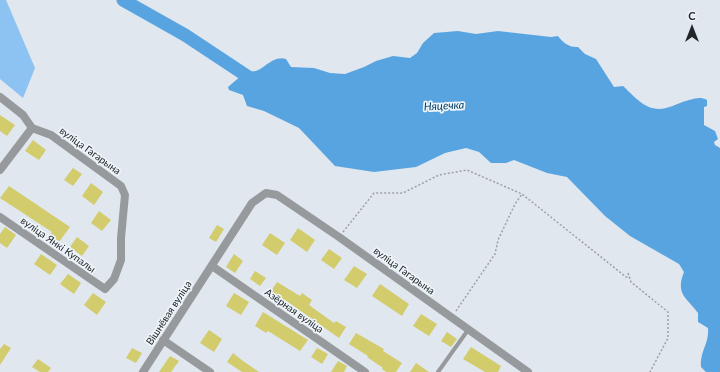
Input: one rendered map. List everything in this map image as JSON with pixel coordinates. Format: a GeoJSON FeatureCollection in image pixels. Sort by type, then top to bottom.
{"type":"FeatureCollection","features":[{"type":"Feature","properties":{"kind":"street"},"geometry":{"type":"LineString","coordinates":[[0,97],[23,115],[32,128],[0,170]]}},
{"type":"Feature","properties":{"kind":"street","name":"вуліца Гагарына"},"geometry":{"type":"LineString","coordinates":[[32,128],[51,134],[121,186],[125,195],[121,238],[121,260],[114,279],[105,289]]}},
{"type":"Feature","properties":{"kind":"street","name":"вуліца Гагарына"},"geometry":{"type":"LineString","coordinates":[[266,193],[277,195],[339,237],[528,372]]}},
{"type":"Feature","properties":{"kind":"street","name":"Вішнёвая вуліца"},"geometry":{"type":"LineString","coordinates":[[143,372],[252,203],[266,193]]}},
{"type":"Feature","properties":{"kind":"street","name":"вуліца Янкі Купалы"},"geometry":{"type":"LineString","coordinates":[[0,217],[105,289]]}},
{"type":"Feature","properties":{"kind":"street","name":"Азёрная вуліца"},"geometry":{"type":"LineString","coordinates":[[212,266],[364,372]]}},
{"type":"Feature","properties":{"kind":"street"},"geometry":{"type":"LineString","coordinates":[[163,340],[210,372]]}},
{"type":"Feature","properties":{"kind":"lane"},"geometry":{"type":"LineString","coordinates":[[438,372],[468,330]]}},
{"type":"Feature","properties":{"kind":"path"},"geometry":{"type":"LineString","coordinates":[[339,237],[374,193],[403,193],[439,175],[467,170],[522,194],[626,277],[630,277]]}},
{"type":"Feature","properties":{"kind":"path"},"geometry":{"type":"LineString","coordinates":[[451,318],[495,254],[498,240],[515,204],[522,194]]}},
{"type":"Feature","properties":{"kind":"path"},"geometry":{"type":"LineString","coordinates":[[628,273],[631,282],[668,312],[668,338],[650,372]]}},
{"type":"Feature","properties":{"kind":"shaded area"},"geometry":{"type":"Polygon","coordinates":[[[0,0],[6,0],[35,68],[23,98],[0,79],[0,0]]]}},
{"type":"Feature","properties":{"kind":"water"},"geometry":{"type":"Polygon","coordinates":[[[458,31],[476,34],[498,31],[551,37],[558,36],[566,44],[572,47],[578,47],[585,54],[596,59],[614,87],[623,86],[642,103],[653,108],[666,108],[697,98],[707,100],[707,106],[704,107],[704,125],[715,131],[718,139],[714,142],[715,145],[720,148],[720,372],[706,372],[701,367],[708,328],[698,322],[698,313],[686,299],[682,291],[681,286],[684,272],[679,264],[630,236],[605,216],[567,177],[547,173],[514,160],[506,163],[491,163],[479,152],[466,148],[445,153],[416,167],[374,172],[335,166],[299,128],[264,111],[247,106],[243,95],[229,90],[228,87],[242,75],[243,68],[249,71],[259,70],[274,60],[280,58],[286,59],[291,67],[314,68],[330,73],[345,74],[376,61],[393,56],[410,58],[417,53],[423,43],[434,33],[458,31]]]}},
{"type":"Feature","properties":{"kind":"building"},"geometry":{"type":"Polygon","coordinates":[[[0,115],[15,125],[7,136],[0,131],[0,115]]]}},
{"type":"Feature","properties":{"kind":"building"},"geometry":{"type":"Polygon","coordinates":[[[33,140],[46,150],[39,160],[25,151],[33,140]]]}},
{"type":"Feature","properties":{"kind":"building"},"geometry":{"type":"Polygon","coordinates":[[[73,168],[82,174],[73,186],[64,180],[73,168]]]}},
{"type":"Feature","properties":{"kind":"building"},"geometry":{"type":"Polygon","coordinates":[[[91,183],[103,192],[94,205],[82,196],[91,183]]]}},
{"type":"Feature","properties":{"kind":"building"},"geometry":{"type":"Polygon","coordinates":[[[9,186],[70,227],[59,242],[50,235],[52,232],[0,198],[9,186]]]}},
{"type":"Feature","properties":{"kind":"building"},"geometry":{"type":"Polygon","coordinates":[[[99,211],[111,220],[102,231],[91,223],[99,211]]]}},
{"type":"Feature","properties":{"kind":"building"},"geometry":{"type":"Polygon","coordinates":[[[217,225],[224,229],[216,242],[209,238],[217,225]]]}},
{"type":"Feature","properties":{"kind":"building"},"geometry":{"type":"Polygon","coordinates":[[[5,227],[16,235],[7,248],[0,243],[0,234],[5,227]]]}},
{"type":"Feature","properties":{"kind":"building"},"geometry":{"type":"Polygon","coordinates":[[[298,228],[315,240],[307,252],[290,240],[298,228]]]}},
{"type":"Feature","properties":{"kind":"building"},"geometry":{"type":"Polygon","coordinates":[[[270,233],[285,243],[277,255],[262,245],[270,233]]]}},
{"type":"Feature","properties":{"kind":"building"},"geometry":{"type":"Polygon","coordinates":[[[77,237],[89,246],[82,256],[70,247],[77,237]]]}},
{"type":"Feature","properties":{"kind":"building"},"geometry":{"type":"Polygon","coordinates":[[[329,249],[342,258],[334,269],[321,260],[329,249]]]}},
{"type":"Feature","properties":{"kind":"building"},"geometry":{"type":"Polygon","coordinates":[[[41,254],[57,265],[50,275],[34,264],[41,254]]]}},
{"type":"Feature","properties":{"kind":"building"},"geometry":{"type":"Polygon","coordinates":[[[234,254],[243,261],[235,273],[226,267],[234,254]]]}},
{"type":"Feature","properties":{"kind":"building"},"geometry":{"type":"Polygon","coordinates":[[[354,266],[367,274],[357,288],[344,280],[354,266]]]}},
{"type":"Feature","properties":{"kind":"building"},"geometry":{"type":"Polygon","coordinates":[[[255,271],[266,278],[260,286],[250,279],[255,271]]]}},
{"type":"Feature","properties":{"kind":"building"},"geometry":{"type":"Polygon","coordinates":[[[68,274],[81,283],[74,294],[60,284],[68,274]]]}},
{"type":"Feature","properties":{"kind":"building"},"geometry":{"type":"Polygon","coordinates":[[[277,282],[300,296],[302,293],[312,300],[309,305],[334,323],[336,321],[346,327],[339,338],[285,300],[283,303],[269,294],[277,282]]]}},
{"type":"Feature","properties":{"kind":"building"},"geometry":{"type":"Polygon","coordinates":[[[380,284],[409,304],[402,316],[372,296],[380,284]]]}},
{"type":"Feature","properties":{"kind":"building"},"geometry":{"type":"Polygon","coordinates":[[[93,293],[106,302],[97,315],[84,305],[93,293]]]}},
{"type":"Feature","properties":{"kind":"building"},"geometry":{"type":"Polygon","coordinates":[[[234,293],[249,302],[241,315],[226,306],[234,293]]]}},
{"type":"Feature","properties":{"kind":"building"},"geometry":{"type":"Polygon","coordinates":[[[263,312],[308,340],[300,351],[268,331],[266,333],[255,326],[263,312]]]}},
{"type":"Feature","properties":{"kind":"building"},"geometry":{"type":"Polygon","coordinates":[[[421,314],[437,324],[429,336],[413,326],[421,314]]]}},
{"type":"Feature","properties":{"kind":"building"},"geometry":{"type":"Polygon","coordinates":[[[209,330],[222,339],[214,352],[200,343],[209,330]]]}},
{"type":"Feature","properties":{"kind":"building"},"geometry":{"type":"Polygon","coordinates":[[[447,332],[457,339],[451,347],[441,341],[447,332]]]}},
{"type":"Feature","properties":{"kind":"building"},"geometry":{"type":"Polygon","coordinates":[[[356,333],[384,349],[383,351],[402,363],[396,372],[386,372],[382,369],[383,368],[367,357],[368,356],[349,344],[356,333]]]}},
{"type":"Feature","properties":{"kind":"building"},"geometry":{"type":"Polygon","coordinates":[[[4,344],[11,348],[0,365],[0,349],[4,344]]]}},
{"type":"Feature","properties":{"kind":"building"},"geometry":{"type":"Polygon","coordinates":[[[471,347],[501,366],[498,372],[485,372],[463,359],[471,347]]]}},
{"type":"Feature","properties":{"kind":"building"},"geometry":{"type":"Polygon","coordinates":[[[132,348],[142,353],[136,363],[126,358],[132,348]]]}},
{"type":"Feature","properties":{"kind":"building"},"geometry":{"type":"Polygon","coordinates":[[[317,348],[328,354],[322,364],[311,357],[317,348]]]}},
{"type":"Feature","properties":{"kind":"building"},"geometry":{"type":"Polygon","coordinates":[[[233,353],[259,372],[242,372],[227,362],[233,353]]]}},
{"type":"Feature","properties":{"kind":"building"},"geometry":{"type":"Polygon","coordinates":[[[170,356],[179,361],[171,372],[159,372],[170,356]]]}},
{"type":"Feature","properties":{"kind":"building"},"geometry":{"type":"Polygon","coordinates":[[[38,359],[51,368],[48,372],[40,372],[32,367],[38,359]]]}},
{"type":"Feature","properties":{"kind":"building"},"geometry":{"type":"Polygon","coordinates":[[[338,361],[347,366],[344,372],[331,372],[338,361]]]}},
{"type":"Feature","properties":{"kind":"building"},"geometry":{"type":"Polygon","coordinates":[[[416,363],[429,372],[410,372],[416,363]]]}},
{"type":"Feature","properties":{"kind":"waterway","name":"Няцечка"},"geometry":{"type":"LineString","coordinates":[[123,0],[185,35],[256,82]]}}]}
